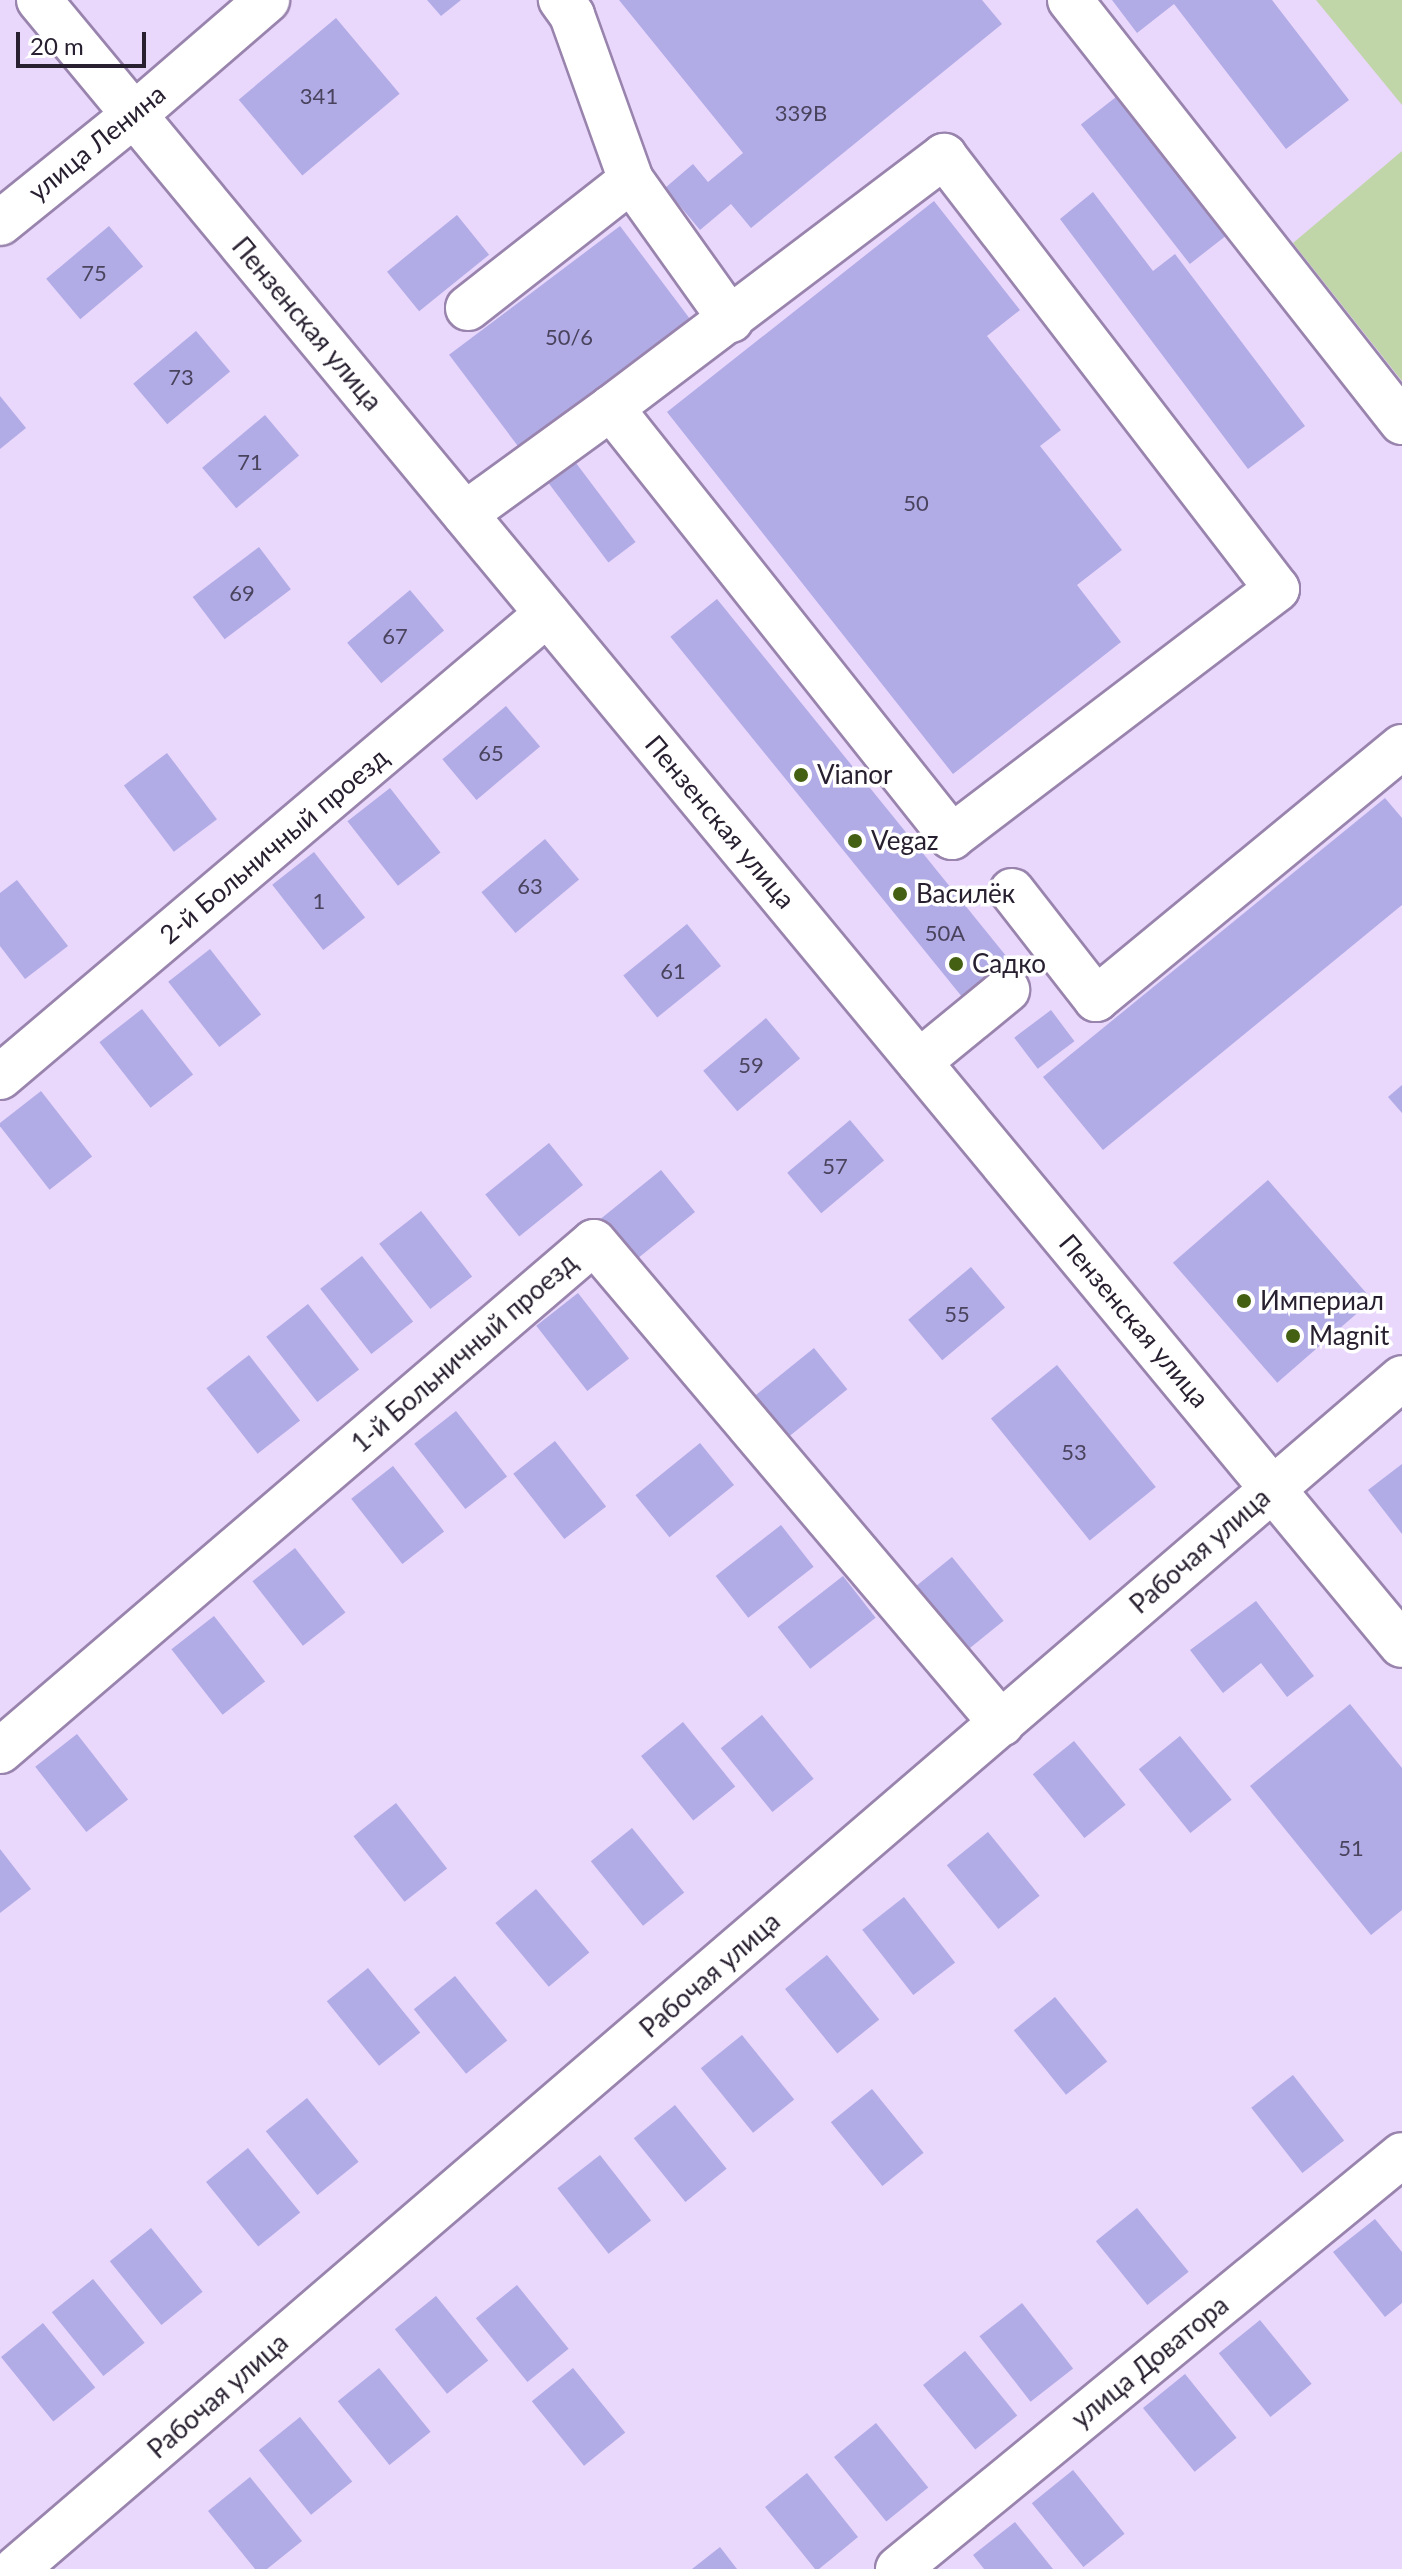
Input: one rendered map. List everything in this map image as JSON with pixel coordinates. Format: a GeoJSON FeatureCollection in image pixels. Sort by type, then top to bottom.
{"type":"FeatureCollection","features":[{"type":"Feature","properties":{"kind":"street","name":"Пензенская улица"},"geometry":{"type":"LineString","coordinates":[[39,0],[1402,1645]]}},
{"type":"Feature","properties":{"kind":"street","name":"улица Ленина"},"geometry":{"type":"LineString","coordinates":[[0,223],[134,115],[267,0]]}},
{"type":"Feature","properties":{"kind":"street"},"geometry":{"type":"LineString","coordinates":[[561,0],[572,15],[631,180],[731,320]]}},
{"type":"Feature","properties":{"kind":"street"},"geometry":{"type":"LineString","coordinates":[[1070,0],[1402,422]]}},
{"type":"Feature","properties":{"kind":"street"},"geometry":{"type":"LineString","coordinates":[[465,514],[731,320],[944,156],[1277,589],[952,837],[611,408]]}},
{"type":"Feature","properties":{"kind":"street"},"geometry":{"type":"LineString","coordinates":[[468,308],[631,180]]}},
{"type":"Feature","properties":{"kind":"street","name":"2-й Больничный проезд"},"geometry":{"type":"LineString","coordinates":[[0,1077],[547,614]]}},
{"type":"Feature","properties":{"kind":"street"},"geometry":{"type":"LineString","coordinates":[[1012,891],[1096,999],[1402,747]]}},
{"type":"Feature","properties":{"kind":"street"},"geometry":{"type":"LineString","coordinates":[[919,1062],[1007,990]]}},
{"type":"Feature","properties":{"kind":"street","name":"1-й Больничный проезд"},"geometry":{"type":"LineString","coordinates":[[0,1751],[594,1242],[1002,1724]]}},
{"type":"Feature","properties":{"kind":"street","name":"Рабочая улица"},"geometry":{"type":"LineString","coordinates":[[16,2569],[1402,1378]]}},
{"type":"Feature","properties":{"kind":"street","name":"улица Доватора"},"geometry":{"type":"LineString","coordinates":[[898,2569],[1402,2155]]}},
{"type":"Feature","properties":{"kind":"green space"},"geometry":{"type":"Polygon","coordinates":[[[1316,0],[1402,0],[1402,105],[1316,0]]]}},
{"type":"Feature","properties":{"kind":"green space"},"geometry":{"type":"Polygon","coordinates":[[[1402,151],[1402,381],[1293,243],[1402,151]]]}},
{"type":"Feature","properties":{"kind":"building"},"geometry":{"type":"Polygon","coordinates":[[[427,0],[461,0],[441,16],[427,0]]]}},
{"type":"Feature","properties":{"kind":"building"},"geometry":{"type":"Polygon","coordinates":[[[619,0],[982,0],[1002,24],[751,228],[731,204],[700,230],[665,188],[693,164],[708,182],[743,153],[619,0]]]}},
{"type":"Feature","properties":{"kind":"building"},"geometry":{"type":"Polygon","coordinates":[[[1112,0],[1272,0],[1349,100],[1286,149],[1174,4],[1137,33],[1112,0]]]}},
{"type":"Feature","properties":{"kind":"building"},"geometry":{"type":"Polygon","coordinates":[[[336,18],[400,94],[302,175],[239,100],[336,18]]]}},
{"type":"Feature","properties":{"kind":"building"},"geometry":{"type":"Polygon","coordinates":[[[1125,90],[1234,229],[1190,264],[1081,124],[1125,90]]]}},
{"type":"Feature","properties":{"kind":"building"},"geometry":{"type":"Polygon","coordinates":[[[1093,192],[1153,271],[1175,254],[1305,426],[1248,469],[1060,219],[1093,192]]]}},
{"type":"Feature","properties":{"kind":"building"},"geometry":{"type":"Polygon","coordinates":[[[934,201],[1020,310],[987,336],[1061,430],[1040,446],[1122,550],[1077,585],[1121,642],[953,774],[667,412],[934,201]]]}},
{"type":"Feature","properties":{"kind":"building"},"geometry":{"type":"Polygon","coordinates":[[[457,215],[489,255],[419,311],[387,272],[457,215]]]}},
{"type":"Feature","properties":{"kind":"building"},"geometry":{"type":"Polygon","coordinates":[[[109,226],[143,267],[80,319],[46,279],[109,226]]]}},
{"type":"Feature","properties":{"kind":"building"},"geometry":{"type":"Polygon","coordinates":[[[620,226],[690,319],[520,448],[449,355],[620,226]]]}},
{"type":"Feature","properties":{"kind":"building"},"geometry":{"type":"Polygon","coordinates":[[[196,331],[230,372],[167,424],[133,384],[196,331]]]}},
{"type":"Feature","properties":{"kind":"building"},"geometry":{"type":"Polygon","coordinates":[[[0,396],[26,428],[0,449],[0,396]]]}},
{"type":"Feature","properties":{"kind":"building"},"geometry":{"type":"Polygon","coordinates":[[[265,415],[299,456],[236,508],[202,468],[265,415]]]}},
{"type":"Feature","properties":{"kind":"building"},"geometry":{"type":"Polygon","coordinates":[[[576,463],[636,542],[608,563],[549,483],[576,463]]]}},
{"type":"Feature","properties":{"kind":"building"},"geometry":{"type":"Polygon","coordinates":[[[259,547],[291,589],[225,639],[193,597],[259,547]]]}},
{"type":"Feature","properties":{"kind":"building"},"geometry":{"type":"Polygon","coordinates":[[[410,590],[444,631],[381,683],[347,643],[410,590]]]}},
{"type":"Feature","properties":{"kind":"building"},"geometry":{"type":"Polygon","coordinates":[[[717,599],[1013,965],[967,1003],[670,637],[717,599]]]}},
{"type":"Feature","properties":{"kind":"building"},"geometry":{"type":"Polygon","coordinates":[[[506,706],[540,747],[476,800],[442,759],[506,706]]]}},
{"type":"Feature","properties":{"kind":"building"},"geometry":{"type":"Polygon","coordinates":[[[167,753],[217,819],[174,852],[124,785],[167,753]]]}},
{"type":"Feature","properties":{"kind":"building"},"geometry":{"type":"Polygon","coordinates":[[[390,788],[440,853],[398,886],[347,821],[390,788]]]}},
{"type":"Feature","properties":{"kind":"building"},"geometry":{"type":"Polygon","coordinates":[[[1385,798],[1402,818],[1402,905],[1103,1150],[1043,1077],[1385,798]]]}},
{"type":"Feature","properties":{"kind":"building"},"geometry":{"type":"Polygon","coordinates":[[[545,839],[579,880],[515,933],[481,892],[545,839]]]}},
{"type":"Feature","properties":{"kind":"building"},"geometry":{"type":"Polygon","coordinates":[[[314,852],[365,917],[323,950],[272,885],[314,852]]]}},
{"type":"Feature","properties":{"kind":"building"},"geometry":{"type":"Polygon","coordinates":[[[17,880],[68,946],[25,979],[0,946],[0,893],[17,880]]]}},
{"type":"Feature","properties":{"kind":"building"},"geometry":{"type":"Polygon","coordinates":[[[687,924],[721,966],[657,1018],[623,976],[687,924]]]}},
{"type":"Feature","properties":{"kind":"building"},"geometry":{"type":"Polygon","coordinates":[[[210,949],[261,1014],[219,1047],[168,982],[210,949]]]}},
{"type":"Feature","properties":{"kind":"building"},"geometry":{"type":"Polygon","coordinates":[[[142,1009],[193,1074],[151,1108],[99,1042],[142,1009]]]}},
{"type":"Feature","properties":{"kind":"building"},"geometry":{"type":"Polygon","coordinates":[[[1051,1010],[1074,1041],[1038,1069],[1014,1038],[1051,1010]]]}},
{"type":"Feature","properties":{"kind":"building"},"geometry":{"type":"Polygon","coordinates":[[[766,1018],[800,1059],[737,1111],[703,1071],[766,1018]]]}},
{"type":"Feature","properties":{"kind":"building"},"geometry":{"type":"Polygon","coordinates":[[[1402,1085],[1402,1113],[1388,1097],[1402,1085]]]}},
{"type":"Feature","properties":{"kind":"building"},"geometry":{"type":"Polygon","coordinates":[[[41,1091],[92,1156],[50,1190],[0,1126],[0,1123],[41,1091]]]}},
{"type":"Feature","properties":{"kind":"building"},"geometry":{"type":"Polygon","coordinates":[[[850,1120],[884,1161],[821,1213],[787,1173],[850,1120]]]}},
{"type":"Feature","properties":{"kind":"building"},"geometry":{"type":"Polygon","coordinates":[[[549,1143],[583,1185],[519,1237],[485,1195],[549,1143]]]}},
{"type":"Feature","properties":{"kind":"building"},"geometry":{"type":"Polygon","coordinates":[[[661,1170],[695,1212],[630,1264],[596,1222],[661,1170]]]}},
{"type":"Feature","properties":{"kind":"building"},"geometry":{"type":"Polygon","coordinates":[[[1268,1180],[1372,1300],[1277,1383],[1173,1263],[1268,1180]]]}},
{"type":"Feature","properties":{"kind":"building"},"geometry":{"type":"Polygon","coordinates":[[[421,1211],[472,1276],[430,1309],[379,1244],[421,1211]]]}},
{"type":"Feature","properties":{"kind":"building"},"geometry":{"type":"Polygon","coordinates":[[[362,1256],[413,1321],[371,1354],[320,1289],[362,1256]]]}},
{"type":"Feature","properties":{"kind":"building"},"geometry":{"type":"Polygon","coordinates":[[[971,1267],[1005,1308],[942,1360],[908,1320],[971,1267]]]}},
{"type":"Feature","properties":{"kind":"building"},"geometry":{"type":"Polygon","coordinates":[[[578,1293],[629,1358],[587,1391],[536,1326],[578,1293]]]}},
{"type":"Feature","properties":{"kind":"building"},"geometry":{"type":"Polygon","coordinates":[[[308,1304],[359,1369],[317,1402],[266,1337],[308,1304]]]}},
{"type":"Feature","properties":{"kind":"building"},"geometry":{"type":"Polygon","coordinates":[[[814,1348],[847,1389],[783,1441],[749,1400],[814,1348]]]}},
{"type":"Feature","properties":{"kind":"building"},"geometry":{"type":"Polygon","coordinates":[[[249,1355],[300,1420],[258,1454],[206,1388],[249,1355]]]}},
{"type":"Feature","properties":{"kind":"building"},"geometry":{"type":"Polygon","coordinates":[[[1057,1365],[1156,1487],[1090,1541],[991,1418],[1057,1365]]]}},
{"type":"Feature","properties":{"kind":"building"},"geometry":{"type":"Polygon","coordinates":[[[456,1411],[507,1476],[465,1509],[414,1444],[456,1411]]]}},
{"type":"Feature","properties":{"kind":"building"},"geometry":{"type":"Polygon","coordinates":[[[555,1441],[606,1506],[564,1539],[513,1474],[555,1441]]]}},
{"type":"Feature","properties":{"kind":"building"},"geometry":{"type":"Polygon","coordinates":[[[700,1443],[734,1485],[669,1537],[635,1495],[700,1443]]]}},
{"type":"Feature","properties":{"kind":"building"},"geometry":{"type":"Polygon","coordinates":[[[1402,1464],[1402,1534],[1368,1490],[1402,1464]]]}},
{"type":"Feature","properties":{"kind":"building"},"geometry":{"type":"Polygon","coordinates":[[[393,1466],[444,1531],[402,1564],[351,1499],[393,1466]]]}},
{"type":"Feature","properties":{"kind":"building"},"geometry":{"type":"Polygon","coordinates":[[[781,1525],[814,1567],[748,1618],[716,1576],[781,1525]]]}},
{"type":"Feature","properties":{"kind":"building"},"geometry":{"type":"Polygon","coordinates":[[[295,1548],[345,1613],[303,1646],[252,1581],[295,1548]]]}},
{"type":"Feature","properties":{"kind":"building"},"geometry":{"type":"Polygon","coordinates":[[[952,1557],[1004,1621],[962,1655],[910,1591],[952,1557]]]}},
{"type":"Feature","properties":{"kind":"building"},"geometry":{"type":"Polygon","coordinates":[[[843,1576],[876,1618],[810,1669],[778,1627],[843,1576]]]}},
{"type":"Feature","properties":{"kind":"building"},"geometry":{"type":"Polygon","coordinates":[[[1256,1601],[1314,1676],[1287,1697],[1261,1663],[1223,1693],[1190,1650],[1256,1601]]]}},
{"type":"Feature","properties":{"kind":"building"},"geometry":{"type":"Polygon","coordinates":[[[214,1616],[265,1681],[223,1715],[171,1649],[214,1616]]]}},
{"type":"Feature","properties":{"kind":"building"},"geometry":{"type":"Polygon","coordinates":[[[1350,1704],[1402,1768],[1402,1910],[1371,1935],[1250,1786],[1350,1704]]]}},
{"type":"Feature","properties":{"kind":"building"},"geometry":{"type":"Polygon","coordinates":[[[762,1715],[814,1779],[772,1812],[721,1748],[762,1715]]]}},
{"type":"Feature","properties":{"kind":"building"},"geometry":{"type":"Polygon","coordinates":[[[683,1722],[735,1787],[693,1820],[641,1756],[683,1722]]]}},
{"type":"Feature","properties":{"kind":"building"},"geometry":{"type":"Polygon","coordinates":[[[77,1734],[128,1799],[86,1832],[35,1767],[77,1734]]]}},
{"type":"Feature","properties":{"kind":"building"},"geometry":{"type":"Polygon","coordinates":[[[1180,1736],[1232,1800],[1190,1833],[1139,1769],[1180,1736]]]}},
{"type":"Feature","properties":{"kind":"building"},"geometry":{"type":"Polygon","coordinates":[[[1074,1741],[1126,1805],[1084,1838],[1033,1774],[1074,1741]]]}},
{"type":"Feature","properties":{"kind":"building"},"geometry":{"type":"Polygon","coordinates":[[[396,1803],[447,1868],[405,1902],[353,1836],[396,1803]]]}},
{"type":"Feature","properties":{"kind":"building"},"geometry":{"type":"Polygon","coordinates":[[[632,1828],[684,1893],[643,1926],[591,1861],[632,1828]]]}},
{"type":"Feature","properties":{"kind":"building"},"geometry":{"type":"Polygon","coordinates":[[[988,1832],[1040,1896],[998,1929],[947,1865],[988,1832]]]}},
{"type":"Feature","properties":{"kind":"building"},"geometry":{"type":"Polygon","coordinates":[[[0,1849],[31,1889],[0,1913],[0,1849]]]}},
{"type":"Feature","properties":{"kind":"building"},"geometry":{"type":"Polygon","coordinates":[[[536,1889],[589,1953],[549,1987],[495,1923],[536,1889]]]}},
{"type":"Feature","properties":{"kind":"building"},"geometry":{"type":"Polygon","coordinates":[[[904,1897],[955,1962],[913,1995],[862,1930],[904,1897]]]}},
{"type":"Feature","properties":{"kind":"building"},"geometry":{"type":"Polygon","coordinates":[[[827,1955],[879,2020],[837,2053],[785,1989],[827,1955]]]}},
{"type":"Feature","properties":{"kind":"building"},"geometry":{"type":"Polygon","coordinates":[[[368,1968],[420,2033],[379,2066],[327,2001],[368,1968]]]}},
{"type":"Feature","properties":{"kind":"building"},"geometry":{"type":"Polygon","coordinates":[[[455,1976],[507,2041],[466,2074],[414,2009],[455,1976]]]}},
{"type":"Feature","properties":{"kind":"building"},"geometry":{"type":"Polygon","coordinates":[[[1055,1997],[1107,2062],[1066,2095],[1014,2030],[1055,1997]]]}},
{"type":"Feature","properties":{"kind":"building"},"geometry":{"type":"Polygon","coordinates":[[[742,2035],[794,2100],[753,2133],[701,2068],[742,2035]]]}},
{"type":"Feature","properties":{"kind":"building"},"geometry":{"type":"Polygon","coordinates":[[[1293,2075],[1344,2140],[1302,2173],[1251,2108],[1293,2075]]]}},
{"type":"Feature","properties":{"kind":"building"},"geometry":{"type":"Polygon","coordinates":[[[872,2089],[924,2153],[882,2186],[831,2122],[872,2089]]]}},
{"type":"Feature","properties":{"kind":"building"},"geometry":{"type":"Polygon","coordinates":[[[307,2098],[359,2162],[317,2195],[266,2131],[307,2098]]]}},
{"type":"Feature","properties":{"kind":"building"},"geometry":{"type":"Polygon","coordinates":[[[675,2105],[727,2169],[685,2202],[634,2138],[675,2105]]]}},
{"type":"Feature","properties":{"kind":"building"},"geometry":{"type":"Polygon","coordinates":[[[248,2148],[300,2213],[258,2246],[206,2182],[248,2148]]]}},
{"type":"Feature","properties":{"kind":"building"},"geometry":{"type":"Polygon","coordinates":[[[600,2155],[651,2220],[609,2254],[557,2188],[600,2155]]]}},
{"type":"Feature","properties":{"kind":"building"},"geometry":{"type":"Polygon","coordinates":[[[1137,2208],[1189,2272],[1147,2305],[1096,2241],[1137,2208]]]}},
{"type":"Feature","properties":{"kind":"building"},"geometry":{"type":"Polygon","coordinates":[[[1375,2219],[1402,2252],[1402,2303],[1385,2317],[1333,2252],[1375,2219]]]}},
{"type":"Feature","properties":{"kind":"building"},"geometry":{"type":"Polygon","coordinates":[[[151,2228],[203,2292],[161,2325],[110,2261],[151,2228]]]}},
{"type":"Feature","properties":{"kind":"building"},"geometry":{"type":"Polygon","coordinates":[[[93,2279],[145,2343],[103,2376],[52,2312],[93,2279]]]}},
{"type":"Feature","properties":{"kind":"building"},"geometry":{"type":"Polygon","coordinates":[[[517,2285],[569,2349],[527,2382],[476,2318],[517,2285]]]}},
{"type":"Feature","properties":{"kind":"building"},"geometry":{"type":"Polygon","coordinates":[[[436,2296],[488,2361],[447,2394],[395,2329],[436,2296]]]}},
{"type":"Feature","properties":{"kind":"building"},"geometry":{"type":"Polygon","coordinates":[[[1022,2303],[1073,2368],[1031,2402],[979,2336],[1022,2303]]]}},
{"type":"Feature","properties":{"kind":"building"},"geometry":{"type":"Polygon","coordinates":[[[1260,2320],[1312,2384],[1270,2417],[1219,2353],[1260,2320]]]}},
{"type":"Feature","properties":{"kind":"building"},"geometry":{"type":"Polygon","coordinates":[[[43,2323],[95,2388],[53,2421],[1,2357],[43,2323]]]}},
{"type":"Feature","properties":{"kind":"building"},"geometry":{"type":"Polygon","coordinates":[[[965,2351],[1017,2416],[975,2449],[923,2385],[965,2351]]]}},
{"type":"Feature","properties":{"kind":"building"},"geometry":{"type":"Polygon","coordinates":[[[379,2368],[431,2432],[389,2465],[338,2401],[379,2368]]]}},
{"type":"Feature","properties":{"kind":"building"},"geometry":{"type":"Polygon","coordinates":[[[573,2368],[625,2433],[584,2466],[532,2401],[573,2368]]]}},
{"type":"Feature","properties":{"kind":"building"},"geometry":{"type":"Polygon","coordinates":[[[1185,2374],[1237,2438],[1195,2472],[1143,2408],[1185,2374]]]}},
{"type":"Feature","properties":{"kind":"building"},"geometry":{"type":"Polygon","coordinates":[[[300,2417],[352,2482],[311,2515],[259,2450],[300,2417]]]}},
{"type":"Feature","properties":{"kind":"building"},"geometry":{"type":"Polygon","coordinates":[[[876,2423],[928,2488],[886,2521],[834,2457],[876,2423]]]}},
{"type":"Feature","properties":{"kind":"building"},"geometry":{"type":"Polygon","coordinates":[[[1073,2470],[1125,2534],[1083,2567],[1032,2503],[1073,2470]]]}},
{"type":"Feature","properties":{"kind":"building"},"geometry":{"type":"Polygon","coordinates":[[[807,2473],[858,2537],[819,2569],[815,2569],[765,2507],[807,2473]]]}},
{"type":"Feature","properties":{"kind":"building"},"geometry":{"type":"Polygon","coordinates":[[[250,2477],[302,2541],[267,2569],[255,2569],[208,2511],[250,2477]]]}},
{"type":"Feature","properties":{"kind":"building"},"geometry":{"type":"Polygon","coordinates":[[[1015,2522],[1053,2569],[984,2569],[973,2555],[1015,2522]]]}},
{"type":"Feature","properties":{"kind":"building"},"geometry":{"type":"Polygon","coordinates":[[[720,2547],[737,2569],[692,2569],[720,2547]]]}},
{"type":"Feature","properties":{"kind":"place","name":"Vianor"},"geometry":{"type":"Point","coordinates":[801,775]}},
{"type":"Feature","properties":{"kind":"place","name":"Vegaz"},"geometry":{"type":"Point","coordinates":[855,841]}},
{"type":"Feature","properties":{"kind":"place","name":"Василёк"},"geometry":{"type":"Point","coordinates":[900,894]}},
{"type":"Feature","properties":{"kind":"place","name":"Садко"},"geometry":{"type":"Point","coordinates":[956,964]}},
{"type":"Feature","properties":{"kind":"place","name":"Империал"},"geometry":{"type":"Point","coordinates":[1244,1301]}},
{"type":"Feature","properties":{"kind":"place","name":"Magnit"},"geometry":{"type":"Point","coordinates":[1293,1336]}}]}
